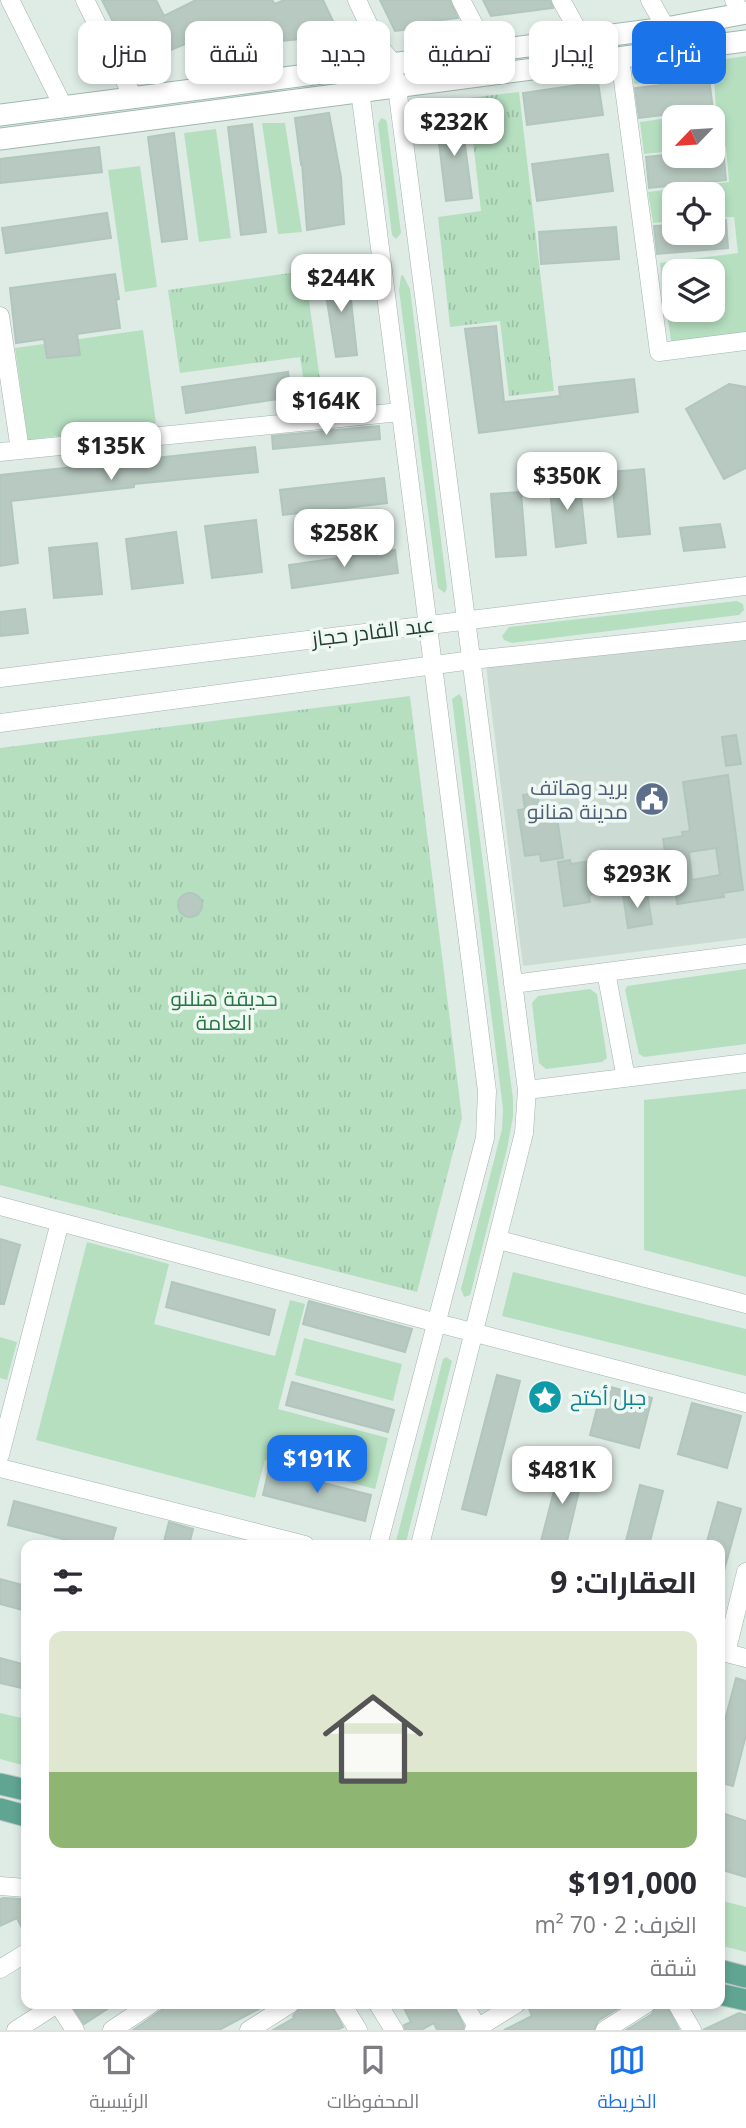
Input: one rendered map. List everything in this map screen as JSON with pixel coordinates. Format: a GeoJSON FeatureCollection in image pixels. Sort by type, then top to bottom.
{"type":"FeatureCollection","features":[{"type":"Feature","properties":{"kind":"main road"},"geometry":{"type":"LineString","coordinates":[[693,21],[740,9]]}},
{"type":"Feature","properties":{"kind":"main road"},"geometry":{"type":"LineString","coordinates":[[0,139],[746,41]]}},
{"type":"Feature","properties":{"kind":"main road"},"geometry":{"type":"LineString","coordinates":[[390,62],[404,61]]}},
{"type":"Feature","properties":{"kind":"main road"},"geometry":{"type":"LineString","coordinates":[[0,114],[297,75]]}},
{"type":"Feature","properties":{"kind":"main road"},"geometry":{"type":"LineString","coordinates":[[0,1784],[21,1789]]}},
{"type":"Feature","properties":{"kind":"main road"},"geometry":{"type":"LineString","coordinates":[[0,1809],[21,1815]]}},
{"type":"Feature","properties":{"kind":"main road"},"geometry":{"type":"LineString","coordinates":[[725,1972],[746,1977]]}},
{"type":"Feature","properties":{"kind":"main road"},"geometry":{"type":"LineString","coordinates":[[725,1995],[746,2000]]}},
{"type":"Feature","properties":{"kind":"street"},"geometry":{"type":"LineString","coordinates":[[85,0],[134,97]]}},
{"type":"Feature","properties":{"kind":"street"},"geometry":{"type":"LineString","coordinates":[[357,0],[367,21]]}},
{"type":"Feature","properties":{"kind":"street"},"geometry":{"type":"LineString","coordinates":[[461,0],[472,21]]}},
{"type":"Feature","properties":{"kind":"street"},"geometry":{"type":"LineString","coordinates":[[561,0],[573,21]]}},
{"type":"Feature","properties":{"kind":"street"},"geometry":{"type":"LineString","coordinates":[[650,0],[662,21]]}},
{"type":"Feature","properties":{"kind":"street"},"geometry":{"type":"LineString","coordinates":[[11,2],[63,106]]}},
{"type":"Feature","properties":{"kind":"street"},"geometry":{"type":"LineString","coordinates":[[620,58],[659,352],[746,341]]}},
{"type":"Feature","properties":{"kind":"street"},"geometry":{"type":"LineString","coordinates":[[390,59],[397,87],[527,1090],[524,1133],[499,1240],[421,1540]]}},
{"type":"Feature","properties":{"kind":"street"},"geometry":{"type":"LineString","coordinates":[[358,84],[487,1091],[485,1138],[378,1540]]}},
{"type":"Feature","properties":{"kind":"street"},"geometry":{"type":"LineString","coordinates":[[0,316],[20,450]]}},
{"type":"Feature","properties":{"kind":"street"},"geometry":{"type":"LineString","coordinates":[[0,452],[400,412]]}},
{"type":"Feature","properties":{"kind":"street","name":"عبد القادر حجاز"},"geometry":{"type":"LineString","coordinates":[[0,678],[746,586]]}},
{"type":"Feature","properties":{"kind":"street","name":"عبد القادر حجاز"},"geometry":{"type":"LineString","coordinates":[[0,723],[472,660],[746,631]]}},
{"type":"Feature","properties":{"kind":"street"},"geometry":{"type":"LineString","coordinates":[[513,984],[746,954]]}},
{"type":"Feature","properties":{"kind":"street"},"geometry":{"type":"LineString","coordinates":[[606,972],[626,1078]]}},
{"type":"Feature","properties":{"kind":"street"},"geometry":{"type":"LineString","coordinates":[[527,1090],[746,1063]]}},
{"type":"Feature","properties":{"kind":"street"},"geometry":{"type":"LineString","coordinates":[[0,1206],[746,1403]]}},
{"type":"Feature","properties":{"kind":"street"},"geometry":{"type":"LineString","coordinates":[[0,1455],[60,1222]]}},
{"type":"Feature","properties":{"kind":"street"},"geometry":{"type":"LineString","coordinates":[[499,1240],[746,1304]]}},
{"type":"Feature","properties":{"kind":"street"},"geometry":{"type":"LineString","coordinates":[[0,1468],[285,1540]]}},
{"type":"Feature","properties":{"kind":"street"},"geometry":{"type":"LineString","coordinates":[[725,1645],[746,1572]]}},
{"type":"Feature","properties":{"kind":"street"},"geometry":{"type":"LineString","coordinates":[[725,1653],[746,1658]]}},
{"type":"Feature","properties":{"kind":"street"},"geometry":{"type":"LineString","coordinates":[[0,1886],[21,1888]]}},
{"type":"Feature","properties":{"kind":"street"},"geometry":{"type":"LineString","coordinates":[[0,1969],[21,1956]]}},
{"type":"Feature","properties":{"kind":"street"},"geometry":{"type":"LineString","coordinates":[[16,2030],[49,2009]]}},
{"type":"Feature","properties":{"kind":"street"},"geometry":{"type":"LineString","coordinates":[[60,2009],[75,2030]]}},
{"type":"Feature","properties":{"kind":"street"},"geometry":{"type":"LineString","coordinates":[[112,2030],[144,2009]]}},
{"type":"Feature","properties":{"kind":"street"},"geometry":{"type":"LineString","coordinates":[[249,2030],[281,2009]]}},
{"type":"Feature","properties":{"kind":"street"},"geometry":{"type":"LineString","coordinates":[[345,2009],[358,2030]]}},
{"type":"Feature","properties":{"kind":"street"},"geometry":{"type":"LineString","coordinates":[[381,2009],[394,2030]]}},
{"type":"Feature","properties":{"kind":"street"},"geometry":{"type":"LineString","coordinates":[[467,2009],[477,2029],[508,2009]]}},
{"type":"Feature","properties":{"kind":"street"},"geometry":{"type":"LineString","coordinates":[[605,2030],[638,2009]]}},
{"type":"Feature","properties":{"kind":"street"},"geometry":{"type":"LineString","coordinates":[[680,2009],[692,2030]]}},
{"type":"Feature","properties":{"kind":"shaded area"},"geometry":{"type":"Polygon","coordinates":[[[746,638],[746,938],[523,966],[486,666],[746,638]]]}},
{"type":"Feature","properties":{"kind":"green space"},"geometry":{"type":"Polygon","coordinates":[[[746,56],[746,337],[675,346],[671,341],[668,322],[725,322],[725,259],[691,259],[738,253],[734,217],[725,217],[725,182],[729,182],[725,147],[725,105],[716,105],[714,84],[726,84],[726,59],[746,56]]]}},
{"type":"Feature","properties":{"kind":"green space"},"geometry":{"type":"Polygon","coordinates":[[[519,92],[554,391],[509,396],[500,321],[450,327],[438,217],[481,211],[468,98],[519,92]]]}},
{"type":"Feature","properties":{"kind":"green space"},"geometry":{"type":"Polygon","coordinates":[[[381,118],[387,123],[401,233],[396,239],[392,235],[378,124],[381,118]]]}},
{"type":"Feature","properties":{"kind":"green space"},"geometry":{"type":"Polygon","coordinates":[[[662,119],[662,152],[644,154],[640,122],[662,119]]]}},
{"type":"Feature","properties":{"kind":"green space"},"geometry":{"type":"Polygon","coordinates":[[[262,123],[285,123],[302,232],[278,234],[262,123]]]}},
{"type":"Feature","properties":{"kind":"green space"},"geometry":{"type":"Polygon","coordinates":[[[216,129],[231,238],[199,242],[184,133],[216,129]]]}},
{"type":"Feature","properties":{"kind":"green space"},"geometry":{"type":"Polygon","coordinates":[[[140,166],[157,287],[125,292],[108,170],[140,166]]]}},
{"type":"Feature","properties":{"kind":"green space"},"geometry":{"type":"Polygon","coordinates":[[[662,190],[662,222],[653,223],[648,192],[662,190]]]}},
{"type":"Feature","properties":{"kind":"green space"},"geometry":{"type":"Polygon","coordinates":[[[305,271],[321,387],[305,389],[300,357],[180,373],[168,290],[305,271]]]}},
{"type":"Feature","properties":{"kind":"green space"},"geometry":{"type":"Polygon","coordinates":[[[403,275],[410,289],[447,588],[445,593],[438,588],[399,290],[403,275]]]}},
{"type":"Feature","properties":{"kind":"green space"},"geometry":{"type":"Polygon","coordinates":[[[143,330],[156,423],[28,440],[15,348],[143,330]]]}},
{"type":"Feature","properties":{"kind":"green space"},"geometry":{"type":"Polygon","coordinates":[[[737,601],[743,604],[744,610],[739,615],[512,643],[504,640],[502,636],[509,627],[737,601]]]}},
{"type":"Feature","properties":{"kind":"green space"},"geometry":{"type":"Polygon","coordinates":[[[459,694],[462,698],[513,1099],[513,1117],[507,1149],[471,1292],[464,1297],[461,1289],[502,1129],[503,1109],[452,699],[459,694]]]}},
{"type":"Feature","properties":{"kind":"green space","name":"حديقة هنلنو العامة"},"geometry":{"type":"Polygon","coordinates":[[[410,696],[462,1118],[417,1292],[0,1185],[0,748],[410,696]]]}},
{"type":"Feature","properties":{"kind":"green space"},"geometry":{"type":"Polygon","coordinates":[[[746,969],[746,1044],[644,1057],[639,1054],[625,990],[627,986],[746,969]]]}},
{"type":"Feature","properties":{"kind":"green space"},"geometry":{"type":"Polygon","coordinates":[[[590,989],[597,994],[607,1058],[602,1062],[546,1069],[539,1063],[532,1003],[538,996],[590,989]]]}},
{"type":"Feature","properties":{"kind":"green space"},"geometry":{"type":"Polygon","coordinates":[[[746,1089],[746,1277],[644,1250],[644,1100],[746,1089]]]}},
{"type":"Feature","properties":{"kind":"green space"},"geometry":{"type":"Polygon","coordinates":[[[87,1242],[169,1264],[154,1324],[275,1356],[290,1300],[305,1304],[278,1409],[388,1438],[375,1489],[265,1460],[255,1498],[36,1440],[87,1242]]]}},
{"type":"Feature","properties":{"kind":"green space"},"geometry":{"type":"Polygon","coordinates":[[[513,1272],[746,1329],[746,1376],[502,1316],[513,1272]]]}},
{"type":"Feature","properties":{"kind":"green space"},"geometry":{"type":"Polygon","coordinates":[[[0,1337],[17,1342],[7,1380],[0,1378],[0,1337]]]}},
{"type":"Feature","properties":{"kind":"green space"},"geometry":{"type":"Polygon","coordinates":[[[304,1338],[402,1364],[393,1401],[295,1375],[304,1338]]]}},
{"type":"Feature","properties":{"kind":"green space"},"geometry":{"type":"Polygon","coordinates":[[[446,1357],[452,1361],[407,1540],[396,1540],[443,1359],[446,1357]]]}},
{"type":"Feature","properties":{"kind":"green space"},"geometry":{"type":"Polygon","coordinates":[[[0,1713],[21,1718],[21,1765],[0,1759],[0,1713]]]}},
{"type":"Feature","properties":{"kind":"green space"},"geometry":{"type":"Polygon","coordinates":[[[725,1902],[746,1907],[746,1952],[725,1947],[725,1902]]]}},
{"type":"Feature","properties":{"kind":"building"},"geometry":{"type":"Polygon","coordinates":[[[102,0],[156,0],[164,16],[196,0],[272,0],[275,4],[284,0],[323,0],[333,21],[297,21],[297,39],[283,41],[283,21],[185,21],[185,44],[171,50],[171,21],[112,21],[102,0]]]}},
{"type":"Feature","properties":{"kind":"building"},"geometry":{"type":"Polygon","coordinates":[[[380,0],[450,0],[458,18],[404,21],[404,30],[395,31],[380,0]]]}},
{"type":"Feature","properties":{"kind":"building"},"geometry":{"type":"Polygon","coordinates":[[[483,0],[550,0],[553,8],[491,16],[483,0]]]}},
{"type":"Feature","properties":{"kind":"building"},"geometry":{"type":"Polygon","coordinates":[[[598,84],[603,115],[527,125],[523,93],[598,84]]]}},
{"type":"Feature","properties":{"kind":"building"},"geometry":{"type":"Polygon","coordinates":[[[668,84],[710,84],[712,105],[662,105],[662,115],[639,118],[635,88],[668,84]]]}},
{"type":"Feature","properties":{"kind":"building"},"geometry":{"type":"Polygon","coordinates":[[[329,113],[341,177],[344,224],[307,230],[302,163],[295,118],[329,113]]]}},
{"type":"Feature","properties":{"kind":"building"},"geometry":{"type":"Polygon","coordinates":[[[461,115],[472,198],[446,201],[436,118],[461,115]]]}},
{"type":"Feature","properties":{"kind":"building"},"geometry":{"type":"Polygon","coordinates":[[[252,124],[266,232],[241,235],[228,127],[252,124]]]}},
{"type":"Feature","properties":{"kind":"building"},"geometry":{"type":"Polygon","coordinates":[[[174,133],[187,239],[162,242],[148,137],[174,133]]]}},
{"type":"Feature","properties":{"kind":"building"},"geometry":{"type":"Polygon","coordinates":[[[99,147],[102,172],[0,183],[0,159],[99,147]]]}},
{"type":"Feature","properties":{"kind":"building"},"geometry":{"type":"Polygon","coordinates":[[[608,154],[613,191],[537,201],[532,164],[608,154]]]}},
{"type":"Feature","properties":{"kind":"building"},"geometry":{"type":"Polygon","coordinates":[[[662,155],[662,168],[725,168],[726,180],[662,182],[662,187],[649,188],[646,157],[662,155]]]}},
{"type":"Feature","properties":{"kind":"building"},"geometry":{"type":"Polygon","coordinates":[[[107,213],[111,238],[6,253],[2,228],[107,213]]]}},
{"type":"Feature","properties":{"kind":"building"},"geometry":{"type":"Polygon","coordinates":[[[725,220],[728,248],[657,254],[654,226],[662,226],[662,245],[725,245],[725,220]]]}},
{"type":"Feature","properties":{"kind":"building"},"geometry":{"type":"Polygon","coordinates":[[[616,227],[619,259],[541,264],[539,232],[616,227]]]}},
{"type":"Feature","properties":{"kind":"building"},"geometry":{"type":"Polygon","coordinates":[[[348,273],[357,355],[336,357],[323,276],[348,273]]]}},
{"type":"Feature","properties":{"kind":"building"},"geometry":{"type":"Polygon","coordinates":[[[115,274],[120,328],[77,334],[80,355],[47,358],[44,339],[16,343],[10,288],[115,274]]]}},
{"type":"Feature","properties":{"kind":"building"},"geometry":{"type":"Polygon","coordinates":[[[496,326],[504,402],[560,396],[559,387],[634,379],[638,412],[479,433],[465,329],[496,326]]]}},
{"type":"Feature","properties":{"kind":"building"},"geometry":{"type":"Polygon","coordinates":[[[288,372],[291,397],[186,413],[182,387],[288,372]]]}},
{"type":"Feature","properties":{"kind":"building"},"geometry":{"type":"Polygon","coordinates":[[[729,384],[746,387],[746,468],[724,479],[686,409],[729,384]]]}},
{"type":"Feature","properties":{"kind":"building"},"geometry":{"type":"Polygon","coordinates":[[[379,426],[380,439],[273,449],[272,436],[379,426]]]}},
{"type":"Feature","properties":{"kind":"building"},"geometry":{"type":"Polygon","coordinates":[[[255,447],[258,472],[134,484],[134,487],[11,501],[18,563],[0,566],[0,475],[255,447]]]}},
{"type":"Feature","properties":{"kind":"building"},"geometry":{"type":"Polygon","coordinates":[[[644,469],[650,534],[618,537],[611,472],[644,469]]]}},
{"type":"Feature","properties":{"kind":"building"},"geometry":{"type":"Polygon","coordinates":[[[384,478],[387,503],[283,515],[280,490],[384,478]]]}},
{"type":"Feature","properties":{"kind":"building"},"geometry":{"type":"Polygon","coordinates":[[[579,478],[586,543],[556,547],[549,481],[579,478]]]}},
{"type":"Feature","properties":{"kind":"building"},"geometry":{"type":"Polygon","coordinates":[[[521,492],[526,555],[496,557],[491,494],[521,492]]]}},
{"type":"Feature","properties":{"kind":"building"},"geometry":{"type":"Polygon","coordinates":[[[256,520],[262,572],[212,578],[205,526],[256,520]]]}},
{"type":"Feature","properties":{"kind":"building"},"geometry":{"type":"Polygon","coordinates":[[[720,524],[725,547],[684,551],[680,528],[720,524]]]}},
{"type":"Feature","properties":{"kind":"building"},"geometry":{"type":"Polygon","coordinates":[[[176,532],[183,583],[132,589],[126,539],[176,532]]]}},
{"type":"Feature","properties":{"kind":"building"},"geometry":{"type":"Polygon","coordinates":[[[97,543],[102,594],[54,598],[49,548],[97,543]]]}},
{"type":"Feature","properties":{"kind":"building"},"geometry":{"type":"Polygon","coordinates":[[[395,550],[398,573],[292,588],[289,565],[395,550]]]}},
{"type":"Feature","properties":{"kind":"building"},"geometry":{"type":"Polygon","coordinates":[[[25,609],[28,633],[0,636],[0,612],[25,609]]]}},
{"type":"Feature","properties":{"kind":"building"},"geometry":{"type":"Polygon","coordinates":[[[736,735],[741,764],[726,766],[722,737],[736,735]]]}},
{"type":"Feature","properties":{"kind":"building"},"geometry":{"type":"Polygon","coordinates":[[[728,775],[743,890],[723,893],[724,897],[677,904],[675,888],[671,888],[663,839],[683,836],[682,832],[690,831],[683,782],[728,775]],[[716,848],[689,852],[692,880],[720,875],[716,848]]]}},
{"type":"Feature","properties":{"kind":"building"},"geometry":{"type":"Polygon","coordinates":[[[537,793],[539,807],[555,804],[563,858],[541,861],[540,854],[525,856],[518,810],[525,809],[523,795],[537,793]]]}},
{"type":"Feature","properties":{"kind":"building"},"geometry":{"type":"Polygon","coordinates":[[[618,857],[623,890],[589,895],[590,902],[564,906],[558,862],[570,860],[571,864],[618,857]]]}},
{"type":"Feature","properties":{"kind":"building"},"geometry":{"type":"Polygon","coordinates":[[[647,892],[652,924],[628,928],[623,895],[647,892]]]}},
{"type":"Feature","properties":{"kind":"building"},"geometry":{"type":"Polygon","coordinates":[[[190,893],[199,896],[202,905],[199,914],[190,917],[181,914],[178,905],[181,896],[190,893]]]}},
{"type":"Feature","properties":{"kind":"building"},"geometry":{"type":"Polygon","coordinates":[[[0,1239],[20,1245],[4,1304],[0,1304],[0,1239]]]}},
{"type":"Feature","properties":{"kind":"building"},"geometry":{"type":"Polygon","coordinates":[[[172,1282],[275,1310],[269,1335],[166,1307],[172,1282]]]}},
{"type":"Feature","properties":{"kind":"building"},"geometry":{"type":"Polygon","coordinates":[[[309,1301],[412,1329],[405,1352],[303,1324],[309,1301]]]}},
{"type":"Feature","properties":{"kind":"building"},"geometry":{"type":"Polygon","coordinates":[[[497,1375],[520,1381],[486,1515],[462,1509],[497,1375]]]}},
{"type":"Feature","properties":{"kind":"building"},"geometry":{"type":"Polygon","coordinates":[[[292,1382],[394,1410],[388,1432],[286,1405],[292,1382]]]}},
{"type":"Feature","properties":{"kind":"building"},"geometry":{"type":"Polygon","coordinates":[[[603,1385],[652,1398],[639,1448],[590,1435],[603,1385]]]}},
{"type":"Feature","properties":{"kind":"building"},"geometry":{"type":"Polygon","coordinates":[[[692,1403],[741,1416],[727,1468],[678,1454],[692,1403]]]}},
{"type":"Feature","properties":{"kind":"building"},"geometry":{"type":"Polygon","coordinates":[[[561,1464],[584,1470],[567,1540],[541,1540],[561,1464]]]}},
{"type":"Feature","properties":{"kind":"building"},"geometry":{"type":"Polygon","coordinates":[[[269,1469],[371,1495],[365,1521],[263,1495],[269,1469]]]}},
{"type":"Feature","properties":{"kind":"building"},"geometry":{"type":"Polygon","coordinates":[[[640,1485],[663,1491],[650,1540],[626,1540],[640,1485]]]}},
{"type":"Feature","properties":{"kind":"building"},"geometry":{"type":"Polygon","coordinates":[[[14,1501],[116,1528],[112,1540],[66,1540],[8,1525],[14,1501]]]}},
{"type":"Feature","properties":{"kind":"building"},"geometry":{"type":"Polygon","coordinates":[[[718,1502],[741,1509],[725,1567],[725,1540],[707,1540],[718,1502]]]}},
{"type":"Feature","properties":{"kind":"building"},"geometry":{"type":"Polygon","coordinates":[[[169,1522],[193,1529],[190,1540],[164,1540],[169,1522]]]}},
{"type":"Feature","properties":{"kind":"building"},"geometry":{"type":"Polygon","coordinates":[[[0,1579],[21,1585],[21,1610],[0,1604],[0,1579]]]}},
{"type":"Feature","properties":{"kind":"building"},"geometry":{"type":"Polygon","coordinates":[[[0,1658],[21,1664],[21,1688],[0,1683],[0,1658]]]}},
{"type":"Feature","properties":{"kind":"building"},"geometry":{"type":"Polygon","coordinates":[[[736,1678],[746,1681],[746,1735],[733,1786],[725,1784],[725,1720],[736,1678]]]}},
{"type":"Feature","properties":{"kind":"building"},"geometry":{"type":"Polygon","coordinates":[[[725,1814],[746,1821],[746,1877],[725,1871],[725,1814]]]}},
{"type":"Feature","properties":{"kind":"building"},"geometry":{"type":"Polygon","coordinates":[[[0,1899],[21,1899],[21,1926],[17,1918],[0,1926],[0,1899]]]}},
{"type":"Feature","properties":{"kind":"building"},"geometry":{"type":"Polygon","coordinates":[[[74,2009],[107,2009],[84,2024],[74,2009]]]}},
{"type":"Feature","properties":{"kind":"building"},"geometry":{"type":"Polygon","coordinates":[[[163,2009],[259,2009],[219,2030],[133,2030],[163,2009]]]}},
{"type":"Feature","properties":{"kind":"building"},"geometry":{"type":"Polygon","coordinates":[[[299,2009],[334,2009],[343,2027],[337,2030],[273,2030],[294,2018],[299,2009]]]}},
{"type":"Feature","properties":{"kind":"building"},"geometry":{"type":"Polygon","coordinates":[[[404,2009],[456,2009],[464,2026],[463,2030],[437,2030],[434,2023],[421,2030],[405,2030],[404,2025],[411,2022],[404,2009]]]}},
{"type":"Feature","properties":{"kind":"building"},"geometry":{"type":"Polygon","coordinates":[[[529,2009],[617,2009],[598,2021],[594,2030],[504,2030],[532,2016],[529,2009]]]}},
{"type":"Feature","properties":{"kind":"building"},"geometry":{"type":"Polygon","coordinates":[[[654,2009],[668,2009],[679,2030],[626,2030],[652,2014],[654,2009]]]}},
{"type":"Feature","properties":{"kind":"building"},"geometry":{"type":"Polygon","coordinates":[[[739,2013],[746,2015],[746,2030],[703,2030],[739,2013]]]}},
{"type":"Feature","properties":{"kind":"place","name":"بريد وهاتف مدينة هنانو"},"geometry":{"type":"Point","coordinates":[652,799]}},
{"type":"Feature","properties":{"kind":"place","name":"جبل أكتح"},"geometry":{"type":"Point","coordinates":[545,1397]}}]}
